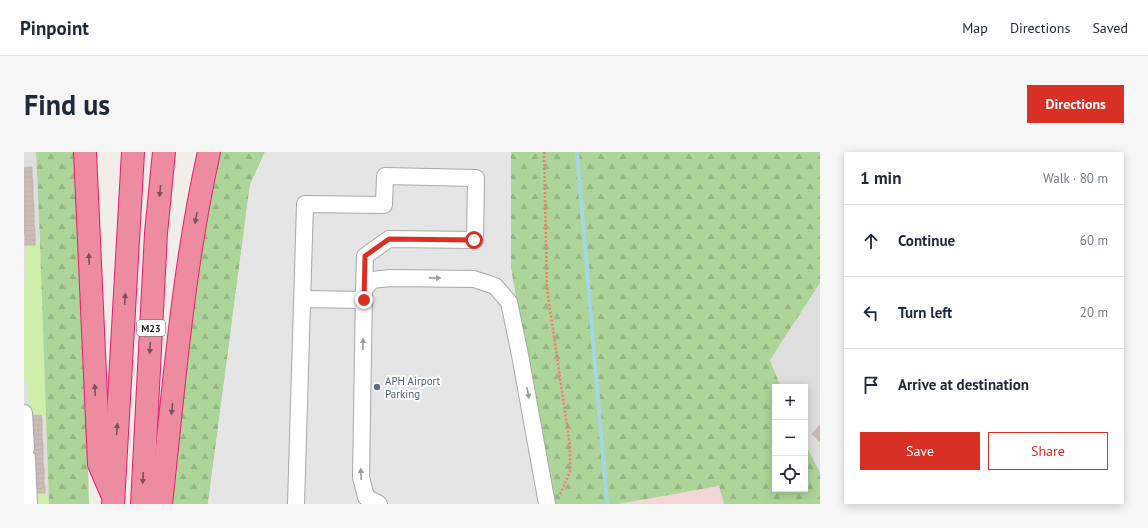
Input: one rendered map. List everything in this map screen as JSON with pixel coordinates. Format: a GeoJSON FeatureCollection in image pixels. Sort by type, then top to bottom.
{"type":"FeatureCollection","features":[{"type":"Feature","properties":{"kind":"highway","name":"M23"},"geometry":{"type":"LineString","coordinates":[[85,152],[99,464],[113,500]]}},
{"type":"Feature","properties":{"kind":"highway","name":"M23"},"geometry":{"type":"LineString","coordinates":[[113,500],[133,152]]}},
{"type":"Feature","properties":{"kind":"highway","name":"M23"},"geometry":{"type":"LineString","coordinates":[[142,504],[156,234],[164,152]]}},
{"type":"Feature","properties":{"kind":"highway","name":"M23"},"geometry":{"type":"LineString","coordinates":[[161,504],[187,274],[209,152]]}},
{"type":"Feature","properties":{"kind":"lane"},"geometry":{"type":"LineString","coordinates":[[296,504],[306,204],[384,205],[385,176],[476,178],[474,240],[389,239],[365,256],[361,477],[366,497],[379,504]]}},
{"type":"Feature","properties":{"kind":"lane"},"geometry":{"type":"LineString","coordinates":[[364,295],[372,280],[390,278],[474,279],[495,286],[509,302],[554,502]]}},
{"type":"Feature","properties":{"kind":"lane"},"geometry":{"type":"LineString","coordinates":[[303,299],[364,295]]}},
{"type":"Feature","properties":{"kind":"lane"},"geometry":{"type":"LineString","coordinates":[[25,416],[29,504]]}},
{"type":"Feature","properties":{"kind":"path"},"geometry":{"type":"LineString","coordinates":[[544,152],[547,290],[570,446],[570,472],[554,502]]}},
{"type":"Feature","properties":{"kind":"shaded area"},"geometry":{"type":"Polygon","coordinates":[[[24,152],[36,152],[37,166],[49,504],[24,504],[24,152]]]}},
{"type":"Feature","properties":{"kind":"shaded area","name":"APH Airport Parking"},"geometry":{"type":"Polygon","coordinates":[[[265,152],[511,152],[511,269],[552,504],[208,504],[250,185],[265,152]]]}},
{"type":"Feature","properties":{"kind":"shaded area"},"geometry":{"type":"Polygon","coordinates":[[[820,283],[820,472],[808,450],[808,384],[780,384],[770,360],[820,283]]]}},
{"type":"Feature","properties":{"kind":"shaded area"},"geometry":{"type":"Polygon","coordinates":[[[719,486],[724,504],[618,504],[622,503],[719,486]]]}},
{"type":"Feature","properties":{"kind":"green space"},"geometry":{"type":"Polygon","coordinates":[[[36,152],[76,152],[85,360],[89,504],[49,504],[36,152]]]}},
{"type":"Feature","properties":{"kind":"green space"},"geometry":{"type":"Polygon","coordinates":[[[219,152],[265,152],[250,185],[208,504],[172,504],[185,370],[212,180],[219,152]]]}},
{"type":"Feature","properties":{"kind":"green space"},"geometry":{"type":"Polygon","coordinates":[[[511,152],[820,152],[820,283],[770,360],[780,384],[772,384],[772,492],[808,492],[808,450],[820,472],[820,504],[724,504],[719,486],[618,504],[552,504],[511,269],[511,152]]]}},
{"type":"Feature","properties":{"kind":"green space"},"geometry":{"type":"Polygon","coordinates":[[[40,242],[46,415],[31,416],[29,414],[27,382],[24,382],[24,282],[26,281],[25,245],[35,245],[40,242]]]}},
{"type":"Feature","properties":{"kind":"green space"},"geometry":{"type":"Polygon","coordinates":[[[35,493],[45,493],[49,500],[49,504],[34,504],[35,493]]]}},
{"type":"Feature","properties":{"kind":"building"},"geometry":{"type":"Polygon","coordinates":[[[32,167],[32,172],[24,172],[24,168],[32,167]]]}},
{"type":"Feature","properties":{"kind":"building"},"geometry":{"type":"Polygon","coordinates":[[[24,172],[32,172],[32,177],[24,177],[24,172]]]}},
{"type":"Feature","properties":{"kind":"building"},"geometry":{"type":"Polygon","coordinates":[[[24,177],[32,177],[33,182],[24,182],[24,177]]]}},
{"type":"Feature","properties":{"kind":"building"},"geometry":{"type":"Polygon","coordinates":[[[24,182],[33,182],[33,186],[24,187],[24,182]]]}},
{"type":"Feature","properties":{"kind":"building"},"geometry":{"type":"Polygon","coordinates":[[[33,186],[33,191],[24,192],[24,187],[33,186]]]}},
{"type":"Feature","properties":{"kind":"building"},"geometry":{"type":"Polygon","coordinates":[[[33,191],[33,196],[24,197],[24,192],[33,191]]]}},
{"type":"Feature","properties":{"kind":"building"},"geometry":{"type":"Polygon","coordinates":[[[33,196],[33,201],[24,201],[24,197],[33,196]]]}},
{"type":"Feature","properties":{"kind":"building"},"geometry":{"type":"Polygon","coordinates":[[[24,201],[33,201],[34,206],[24,206],[24,201]]]}},
{"type":"Feature","properties":{"kind":"building"},"geometry":{"type":"Polygon","coordinates":[[[24,206],[34,206],[34,211],[24,211],[24,206]]]}},
{"type":"Feature","properties":{"kind":"building"},"geometry":{"type":"Polygon","coordinates":[[[24,211],[34,211],[34,216],[24,216],[24,211]]]}},
{"type":"Feature","properties":{"kind":"building"},"geometry":{"type":"Polygon","coordinates":[[[24,216],[34,216],[34,221],[24,221],[24,216]]]}},
{"type":"Feature","properties":{"kind":"building"},"geometry":{"type":"Polygon","coordinates":[[[24,221],[34,221],[34,225],[24,226],[24,221]]]}},
{"type":"Feature","properties":{"kind":"building"},"geometry":{"type":"Polygon","coordinates":[[[34,225],[35,230],[24,231],[24,226],[34,225]]]}},
{"type":"Feature","properties":{"kind":"building"},"geometry":{"type":"Polygon","coordinates":[[[35,230],[35,235],[25,236],[24,231],[35,230]]]}},
{"type":"Feature","properties":{"kind":"building"},"geometry":{"type":"Polygon","coordinates":[[[35,235],[35,240],[25,240],[25,236],[35,235]]]}},
{"type":"Feature","properties":{"kind":"building"},"geometry":{"type":"Polygon","coordinates":[[[25,240],[35,240],[35,245],[25,245],[25,240]]]}},
{"type":"Feature","properties":{"kind":"building"},"geometry":{"type":"Polygon","coordinates":[[[41,415],[42,420],[31,420],[31,416],[41,415]]]}},
{"type":"Feature","properties":{"kind":"building"},"geometry":{"type":"Polygon","coordinates":[[[31,420],[42,420],[42,425],[32,425],[31,420]]]}},
{"type":"Feature","properties":{"kind":"building"},"geometry":{"type":"Polygon","coordinates":[[[32,425],[42,425],[42,430],[32,430],[32,425]]]}},
{"type":"Feature","properties":{"kind":"building"},"geometry":{"type":"Polygon","coordinates":[[[820,425],[820,442],[812,434],[820,425]]]}},
{"type":"Feature","properties":{"kind":"building"},"geometry":{"type":"Polygon","coordinates":[[[32,430],[42,430],[42,435],[32,435],[32,430]]]}},
{"type":"Feature","properties":{"kind":"building"},"geometry":{"type":"Polygon","coordinates":[[[32,435],[42,435],[42,439],[32,440],[32,435]]]}},
{"type":"Feature","properties":{"kind":"building"},"geometry":{"type":"Polygon","coordinates":[[[42,439],[43,444],[33,445],[32,440],[42,439]]]}},
{"type":"Feature","properties":{"kind":"building"},"geometry":{"type":"Polygon","coordinates":[[[43,444],[43,449],[33,450],[33,445],[43,444]]]}},
{"type":"Feature","properties":{"kind":"building"},"geometry":{"type":"Polygon","coordinates":[[[43,449],[43,454],[33,454],[33,450],[43,449]]]}},
{"type":"Feature","properties":{"kind":"building"},"geometry":{"type":"Polygon","coordinates":[[[33,454],[43,454],[43,459],[33,459],[33,454]]]}},
{"type":"Feature","properties":{"kind":"building"},"geometry":{"type":"Polygon","coordinates":[[[33,459],[43,459],[43,464],[33,464],[33,459]]]}},
{"type":"Feature","properties":{"kind":"building"},"geometry":{"type":"Polygon","coordinates":[[[33,464],[43,464],[44,469],[34,469],[33,464]]]}},
{"type":"Feature","properties":{"kind":"building"},"geometry":{"type":"Polygon","coordinates":[[[34,469],[44,469],[44,473],[34,474],[34,469]]]}},
{"type":"Feature","properties":{"kind":"building"},"geometry":{"type":"Polygon","coordinates":[[[44,473],[44,478],[34,479],[34,474],[44,473]]]}},
{"type":"Feature","properties":{"kind":"building"},"geometry":{"type":"Polygon","coordinates":[[[44,478],[44,483],[34,484],[34,479],[44,478]]]}},
{"type":"Feature","properties":{"kind":"building"},"geometry":{"type":"Polygon","coordinates":[[[44,483],[45,488],[34,489],[34,484],[44,483]]]}},
{"type":"Feature","properties":{"kind":"building"},"geometry":{"type":"Polygon","coordinates":[[[45,488],[45,493],[35,493],[34,489],[45,488]]]}},
{"type":"Feature","properties":{"kind":"waterway"},"geometry":{"type":"LineString","coordinates":[[577,152],[607,504]]}},
{"type":"Feature","properties":{"kind":"place","name":"APH Airport Parking"},"geometry":{"type":"Point","coordinates":[377,387]}},
{"type":"Feature","properties":{"kind":"route"},"geometry":{"type":"LineString","coordinates":[[364,300],[365,256],[389,239],[474,240]]}}]}
